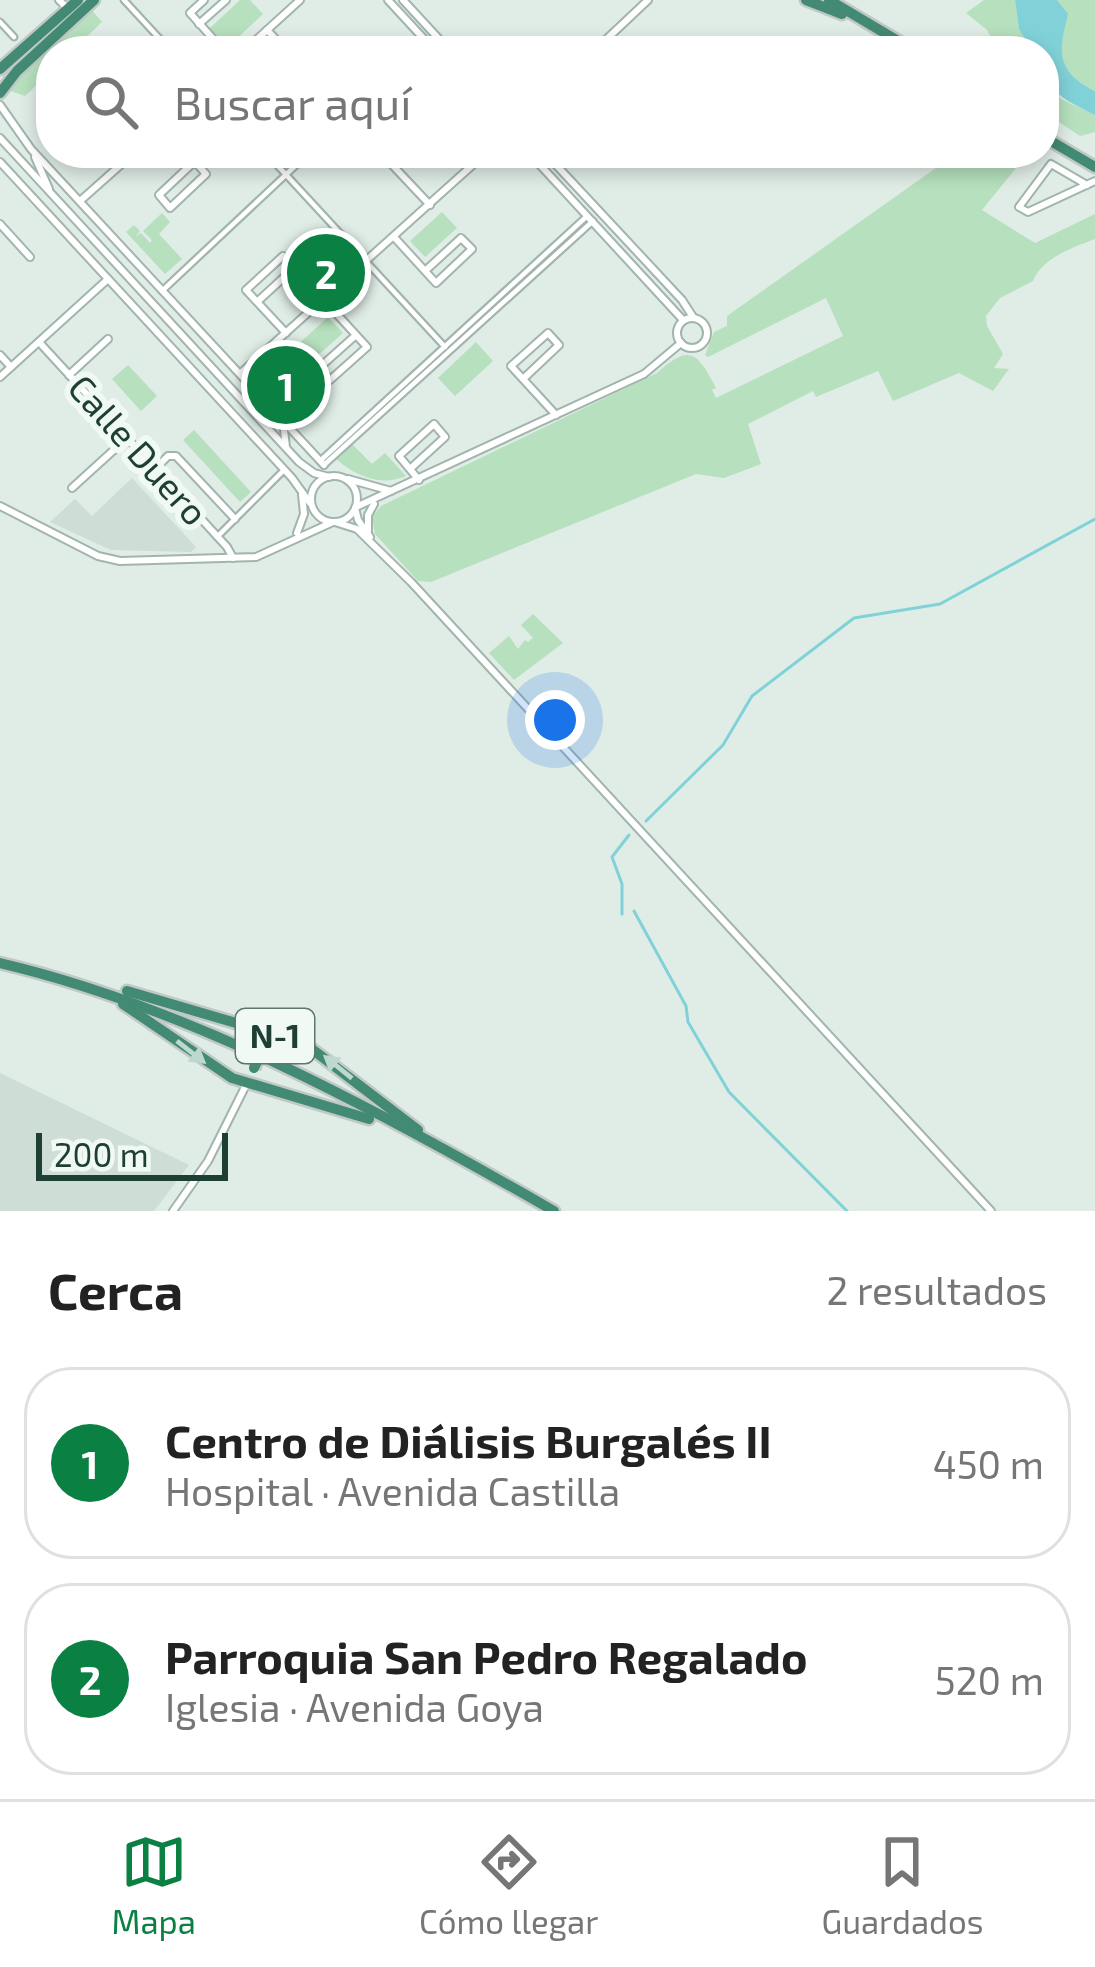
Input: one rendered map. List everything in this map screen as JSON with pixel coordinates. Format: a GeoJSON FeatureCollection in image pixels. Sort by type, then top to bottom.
{"type":"FeatureCollection","features":[{"type":"Feature","properties":{"kind":"highway"},"geometry":{"type":"LineString","coordinates":[[0,69],[63,5],[78,0]]}},
{"type":"Feature","properties":{"kind":"highway"},"geometry":{"type":"LineString","coordinates":[[55,36],[94,0]]}},
{"type":"Feature","properties":{"kind":"highway"},"geometry":{"type":"LineString","coordinates":[[806,0],[890,36]]}},
{"type":"Feature","properties":{"kind":"highway"},"geometry":{"type":"LineString","coordinates":[[829,0],[892,36]]}},
{"type":"Feature","properties":{"kind":"highway"},"geometry":{"type":"LineString","coordinates":[[0,93],[36,53]]}},
{"type":"Feature","properties":{"kind":"highway"},"geometry":{"type":"LineString","coordinates":[[1059,147],[1095,167]]}},
{"type":"Feature","properties":{"kind":"highway","name":"N-1"},"geometry":{"type":"LineString","coordinates":[[0,963],[99,983],[267,1041],[304,1043],[466,1162]]}},
{"type":"Feature","properties":{"kind":"highway","name":"N-1"},"geometry":{"type":"LineString","coordinates":[[53,975],[135,1010],[207,1064],[247,1083],[362,1116],[450,1154]]}},
{"type":"Feature","properties":{"kind":"highway","name":"N-1"},"geometry":{"type":"LineString","coordinates":[[53,975],[171,1017],[466,1162],[554,1211]]}},
{"type":"Feature","properties":{"kind":"highway","name":"N-1"},"geometry":{"type":"LineString","coordinates":[[247,1083],[267,1041]]}},
{"type":"Feature","properties":{"kind":"street"},"geometry":{"type":"LineString","coordinates":[[124,0],[157,36]]}},
{"type":"Feature","properties":{"kind":"street"},"geometry":{"type":"LineString","coordinates":[[204,0],[190,13],[211,36]]}},
{"type":"Feature","properties":{"kind":"street"},"geometry":{"type":"LineString","coordinates":[[200,24],[226,0]]}},
{"type":"Feature","properties":{"kind":"street"},"geometry":{"type":"LineString","coordinates":[[260,36],[300,0]]}},
{"type":"Feature","properties":{"kind":"street"},"geometry":{"type":"LineString","coordinates":[[388,0],[421,36]]}},
{"type":"Feature","properties":{"kind":"street"},"geometry":{"type":"LineString","coordinates":[[403,0],[436,36]]}},
{"type":"Feature","properties":{"kind":"street"},"geometry":{"type":"LineString","coordinates":[[610,36],[648,0]]}},
{"type":"Feature","properties":{"kind":"street"},"geometry":{"type":"LineString","coordinates":[[0,22],[14,37]]}},
{"type":"Feature","properties":{"kind":"street"},"geometry":{"type":"LineString","coordinates":[[267,30],[273,36]]}},
{"type":"Feature","properties":{"kind":"street"},"geometry":{"type":"LineString","coordinates":[[0,105],[36,154]]}},
{"type":"Feature","properties":{"kind":"street"},"geometry":{"type":"LineString","coordinates":[[0,138],[299,462],[329,478],[394,491]]}},
{"type":"Feature","properties":{"kind":"street"},"geometry":{"type":"LineString","coordinates":[[31,149],[36,160]]}},
{"type":"Feature","properties":{"kind":"street"},"geometry":{"type":"LineString","coordinates":[[1068,153],[1059,168],[1091,183]]}},
{"type":"Feature","properties":{"kind":"street"},"geometry":{"type":"LineString","coordinates":[[0,162],[306,492]]}},
{"type":"Feature","properties":{"kind":"street"},"geometry":{"type":"LineString","coordinates":[[39,168],[50,192]]}},
{"type":"Feature","properties":{"kind":"street"},"geometry":{"type":"LineString","coordinates":[[49,168],[322,463],[590,218]]}},
{"type":"Feature","properties":{"kind":"street"},"geometry":{"type":"LineString","coordinates":[[80,201],[114,168]]}},
{"type":"Feature","properties":{"kind":"street"},"geometry":{"type":"LineString","coordinates":[[188,168],[159,195],[170,208],[206,174],[201,168]]}},
{"type":"Feature","properties":{"kind":"street"},"geometry":{"type":"LineString","coordinates":[[280,168],[449,346]]}},
{"type":"Feature","properties":{"kind":"street"},"geometry":{"type":"LineString","coordinates":[[162,291],[293,168]]}},
{"type":"Feature","properties":{"kind":"street"},"geometry":{"type":"LineString","coordinates":[[395,168],[430,206]]}},
{"type":"Feature","properties":{"kind":"street"},"geometry":{"type":"LineString","coordinates":[[242,372],[470,168]]}},
{"type":"Feature","properties":{"kind":"street"},"geometry":{"type":"LineString","coordinates":[[543,168],[683,320]]}},
{"type":"Feature","properties":{"kind":"street"},"geometry":{"type":"LineString","coordinates":[[559,168],[693,317],[704,323],[707,337],[695,348],[681,344]]}},
{"type":"Feature","properties":{"kind":"street"},"geometry":{"type":"LineString","coordinates":[[1046,168],[1019,203],[1022,211],[1091,183]]}},
{"type":"Feature","properties":{"kind":"street"},"geometry":{"type":"LineString","coordinates":[[0,224],[30,257]]}},
{"type":"Feature","properties":{"kind":"street"},"geometry":{"type":"LineString","coordinates":[[394,237],[425,272],[436,283],[472,249],[461,238],[425,272]]}},
{"type":"Feature","properties":{"kind":"street"},"geometry":{"type":"LineString","coordinates":[[257,302],[294,268],[283,256],[247,290],[257,302],[286,333]]}},
{"type":"Feature","properties":{"kind":"street"},"geometry":{"type":"LineString","coordinates":[[0,377],[109,279]]}},
{"type":"Feature","properties":{"kind":"street"},"geometry":{"type":"LineString","coordinates":[[324,299],[367,346],[330,380],[319,368],[356,335]]}},
{"type":"Feature","properties":{"kind":"street"},"geometry":{"type":"LineString","coordinates":[[681,344],[676,331],[683,320],[693,317]]}},
{"type":"Feature","properties":{"kind":"street"},"geometry":{"type":"LineString","coordinates":[[523,379],[560,345],[548,333],[512,367],[556,416]]}},
{"type":"Feature","properties":{"kind":"street"},"geometry":{"type":"LineString","coordinates":[[69,375],[108,339]]}},
{"type":"Feature","properties":{"kind":"street","name":"Calle Duero"},"geometry":{"type":"LineString","coordinates":[[39,342],[233,560]]}},
{"type":"Feature","properties":{"kind":"street"},"geometry":{"type":"LineString","coordinates":[[0,506],[104,558],[256,557],[644,374],[681,344]]}},
{"type":"Feature","properties":{"kind":"street"},"geometry":{"type":"LineString","coordinates":[[0,356],[11,368]]}},
{"type":"Feature","properties":{"kind":"street"},"geometry":{"type":"LineString","coordinates":[[284,420],[286,447]]}},
{"type":"Feature","properties":{"kind":"street"},"geometry":{"type":"LineString","coordinates":[[410,469],[445,437],[434,424],[399,456],[419,480]]}},
{"type":"Feature","properties":{"kind":"street"},"geometry":{"type":"LineString","coordinates":[[72,488],[127,438]]}},
{"type":"Feature","properties":{"kind":"street"},"geometry":{"type":"LineString","coordinates":[[155,469],[168,456],[176,455],[235,519]]}},
{"type":"Feature","properties":{"kind":"street"},"geometry":{"type":"LineString","coordinates":[[299,462],[310,506],[320,518],[350,525],[374,543]]}},
{"type":"Feature","properties":{"kind":"street"},"geometry":{"type":"LineString","coordinates":[[217,537],[284,470]]}},
{"type":"Feature","properties":{"kind":"street"},"geometry":{"type":"LineString","coordinates":[[306,492],[329,478]]}},
{"type":"Feature","properties":{"kind":"street"},"geometry":{"type":"LineString","coordinates":[[348,479],[357,492],[358,520],[374,543],[991,1211]]}},
{"type":"Feature","properties":{"kind":"street"},"geometry":{"type":"LineString","coordinates":[[297,533],[306,492]]}},
{"type":"Feature","properties":{"kind":"street"},"geometry":{"type":"LineString","coordinates":[[374,543],[368,515],[382,497]]}},
{"type":"Feature","properties":{"kind":"street"},"geometry":{"type":"LineString","coordinates":[[289,542],[310,506]]}},
{"type":"Feature","properties":{"kind":"street"},"geometry":{"type":"LineString","coordinates":[[173,1211],[208,1161],[247,1083]]}},
{"type":"Feature","properties":{"kind":"shaded area"},"geometry":{"type":"Polygon","coordinates":[[[132,478],[196,547],[191,552],[111,550],[50,522],[75,499],[92,516],[132,478]]]}},
{"type":"Feature","properties":{"kind":"shaded area"},"geometry":{"type":"Polygon","coordinates":[[[0,1073],[189,1165],[154,1211],[0,1211],[0,1073]]]}},
{"type":"Feature","properties":{"kind":"green space"},"geometry":{"type":"Polygon","coordinates":[[[240,0],[250,0],[263,14],[240,36],[216,36],[209,29],[240,0]]]}},
{"type":"Feature","properties":{"kind":"green space"},"geometry":{"type":"Polygon","coordinates":[[[984,0],[1015,0],[1023,36],[990,36],[966,13],[984,0]]]}},
{"type":"Feature","properties":{"kind":"green space"},"geometry":{"type":"Polygon","coordinates":[[[1057,0],[1095,0],[1095,91],[1073,76],[1063,60],[1067,14],[1057,0]]]}},
{"type":"Feature","properties":{"kind":"green space"},"geometry":{"type":"Polygon","coordinates":[[[91,9],[102,22],[88,36],[62,36],[91,9]]]}},
{"type":"Feature","properties":{"kind":"green space"},"geometry":{"type":"Polygon","coordinates":[[[36,60],[36,85],[25,96],[11,91],[36,60]]]}},
{"type":"Feature","properties":{"kind":"green space"},"geometry":{"type":"Polygon","coordinates":[[[1059,96],[1095,115],[1095,132],[1080,136],[1059,122],[1059,96]]]}},
{"type":"Feature","properties":{"kind":"green space"},"geometry":{"type":"Polygon","coordinates":[[[936,168],[1016,168],[982,210],[1035,243],[1095,214],[1095,239],[1051,260],[1033,281],[1000,298],[986,316],[1003,354],[994,368],[1009,369],[993,391],[959,373],[893,401],[878,371],[816,397],[813,391],[748,424],[761,464],[724,478],[696,474],[431,582],[418,581],[375,534],[372,517],[381,506],[657,373],[677,358],[697,359],[716,388],[712,390],[716,398],[843,336],[826,298],[708,357],[714,332],[727,326],[727,316],[936,168]]]}},
{"type":"Feature","properties":{"kind":"green space"},"geometry":{"type":"Polygon","coordinates":[[[442,212],[457,228],[425,257],[410,241],[442,212]]]}},
{"type":"Feature","properties":{"kind":"green space"},"geometry":{"type":"Polygon","coordinates":[[[162,213],[170,222],[159,234],[182,259],[165,274],[126,232],[134,225],[140,231],[136,236],[141,233],[150,243],[143,231],[162,213]]]}},
{"type":"Feature","properties":{"kind":"green space"},"geometry":{"type":"Polygon","coordinates":[[[328,317],[343,333],[307,365],[293,349],[328,317]]]}},
{"type":"Feature","properties":{"kind":"green space"},"geometry":{"type":"Polygon","coordinates":[[[476,342],[493,361],[455,396],[438,378],[476,342]]]}},
{"type":"Feature","properties":{"kind":"green space"},"geometry":{"type":"Polygon","coordinates":[[[128,365],[157,396],[141,411],[112,379],[128,365]]]}},
{"type":"Feature","properties":{"kind":"green space"},"geometry":{"type":"Polygon","coordinates":[[[194,430],[251,492],[240,502],[183,440],[194,430]]]}},
{"type":"Feature","properties":{"kind":"green space"},"geometry":{"type":"Polygon","coordinates":[[[352,444],[372,464],[385,453],[406,476],[378,480],[352,470],[336,459],[352,444]]]}},
{"type":"Feature","properties":{"kind":"green space"},"geometry":{"type":"Polygon","coordinates":[[[533,614],[563,643],[514,680],[489,653],[509,636],[518,649],[533,638],[521,625],[533,614]]]}},
{"type":"Feature","properties":{"kind":"water"},"geometry":{"type":"Polygon","coordinates":[[[1015,0],[1057,0],[1068,14],[1063,60],[1073,76],[1095,91],[1095,115],[1059,94],[1059,36],[1023,36],[1015,0]]]}},
{"type":"Feature","properties":{"kind":"waterway"},"geometry":{"type":"LineString","coordinates":[[646,821],[723,745],[752,696],[854,618],[940,604],[1095,519]]}},
{"type":"Feature","properties":{"kind":"waterway"},"geometry":{"type":"LineString","coordinates":[[622,914],[622,884],[612,857],[629,835]]}},
{"type":"Feature","properties":{"kind":"waterway"},"geometry":{"type":"LineString","coordinates":[[634,911],[686,1006],[688,1022],[729,1092],[847,1211]]}},
{"type":"Feature","properties":{"kind":"place","name":"Parroquia San Pedro Regalado"},"geometry":{"type":"Point","coordinates":[326,273]}},
{"type":"Feature","properties":{"kind":"place","name":"Centro de Diálisis Burgalés II"},"geometry":{"type":"Point","coordinates":[286,385]}}]}
